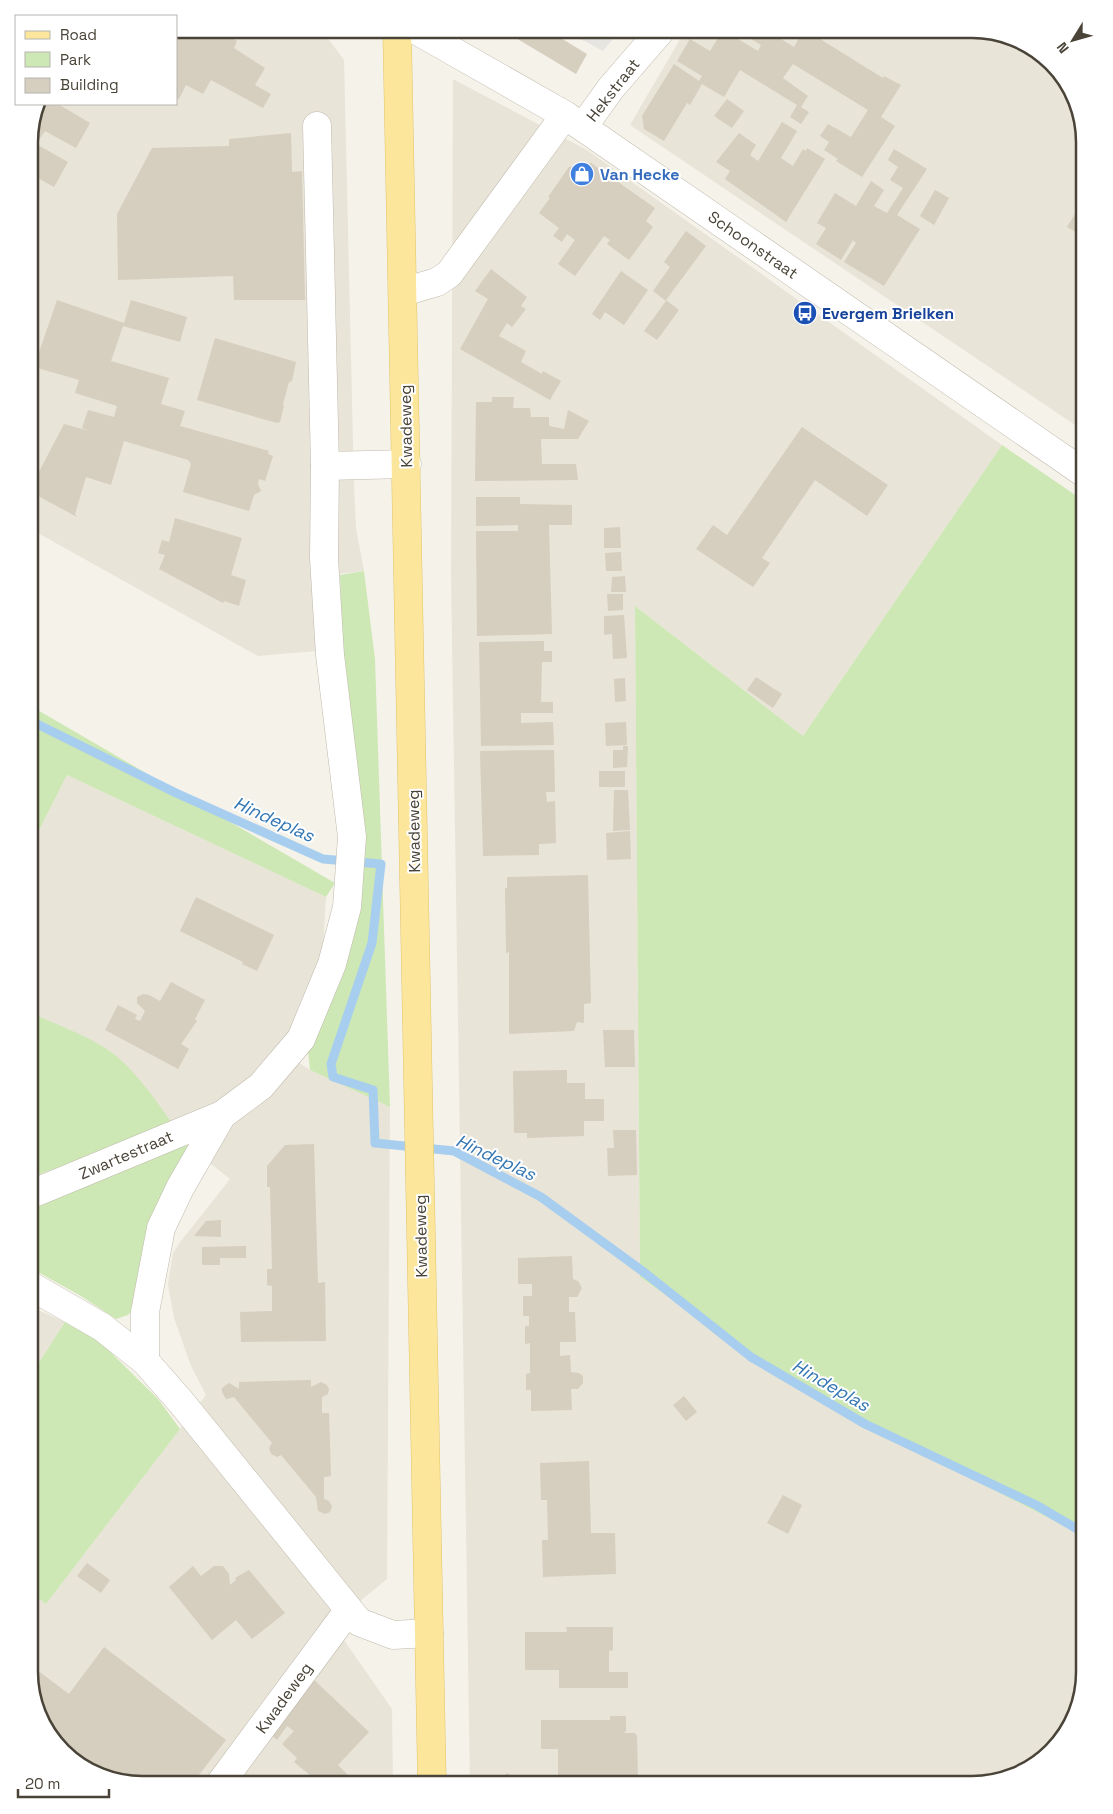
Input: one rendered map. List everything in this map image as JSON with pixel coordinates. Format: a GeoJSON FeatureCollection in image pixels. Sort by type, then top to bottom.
{"type":"FeatureCollection","features":[{"type":"Feature","properties":{"kind":"main road","name":"Kwadeweg"},"geometry":{"type":"LineString","coordinates":[[398,38],[432,1776]]}},
{"type":"Feature","properties":{"kind":"street","name":"Schoonstraat"},"geometry":{"type":"LineString","coordinates":[[430,38],[574,121],[1076,467]]}},
{"type":"Feature","properties":{"kind":"street","name":"Hekstraat"},"geometry":{"type":"LineString","coordinates":[[403,292],[437,282],[449,274],[574,121],[612,88],[654,38]]}},
{"type":"Feature","properties":{"kind":"street"},"geometry":{"type":"LineString","coordinates":[[145,1361],[145,1312],[161,1228],[180,1188],[222,1115],[261,1086],[301,1039],[332,964],[347,907],[352,838],[330,655],[324,558],[325,466],[317,126]]}},
{"type":"Feature","properties":{"kind":"street"},"geometry":{"type":"LineString","coordinates":[[325,466],[407,464]]}},
{"type":"Feature","properties":{"kind":"street","name":"Zwartestraat"},"geometry":{"type":"LineString","coordinates":[[38,1191],[222,1115]]}},
{"type":"Feature","properties":{"kind":"street"},"geometry":{"type":"LineString","coordinates":[[38,1290],[102,1328],[145,1361],[181,1402],[348,1611],[359,1622],[393,1634],[429,1633]]}},
{"type":"Feature","properties":{"kind":"street","name":"Kwadeweg"},"geometry":{"type":"LineString","coordinates":[[226,1776],[348,1611]]}},
{"type":"Feature","properties":{"kind":"shaded area"},"geometry":{"type":"Polygon","coordinates":[[[178,38],[328,38],[344,60],[354,485],[356,528],[364,571],[311,577],[317,651],[258,656],[38,533],[38,128],[41,114],[44,105],[178,105],[178,38]]]}},
{"type":"Feature","properties":{"kind":"shaded area"},"geometry":{"type":"Polygon","coordinates":[[[579,38],[614,38],[603,51],[579,38]]]}},
{"type":"Feature","properties":{"kind":"shaded area"},"geometry":{"type":"Polygon","coordinates":[[[681,38],[978,38],[992,39],[1018,48],[1040,63],[1050,73],[1065,95],[1075,128],[1076,426],[630,125],[681,38]]]}},
{"type":"Feature","properties":{"kind":"shaded area"},"geometry":{"type":"Polygon","coordinates":[[[453,79],[587,150],[1002,445],[803,736],[635,606],[640,1277],[815,1399],[1076,1532],[1076,1673],[1072,1700],[1062,1725],[1054,1736],[1035,1755],[1018,1766],[985,1776],[470,1776],[451,575],[453,79]]]}},
{"type":"Feature","properties":{"kind":"shaded area"},"geometry":{"type":"Polygon","coordinates":[[[67,775],[326,897],[323,948],[298,1020],[279,1050],[310,1070],[390,1107],[387,1579],[348,1611],[213,1776],[121,1775],[95,1766],[73,1751],[63,1741],[48,1719],[39,1693],[38,1598],[46,1604],[206,1395],[191,1366],[174,1318],[168,1285],[173,1253],[230,1179],[206,1160],[174,1126],[120,1059],[97,1044],[38,1016],[38,832],[67,775]]]}},
{"type":"Feature","properties":{"kind":"shaded area"},"geometry":{"type":"Polygon","coordinates":[[[38,1310],[65,1322],[38,1364],[38,1310]]]}},
{"type":"Feature","properties":{"kind":"shaded area"},"geometry":{"type":"Polygon","coordinates":[[[339,1633],[392,1709],[393,1776],[234,1776],[339,1633]]]}},
{"type":"Feature","properties":{"kind":"green space"},"geometry":{"type":"Polygon","coordinates":[[[1002,445],[1076,496],[1076,1532],[815,1399],[640,1277],[635,606],[803,736],[1002,445]]]}},
{"type":"Feature","properties":{"kind":"green space"},"geometry":{"type":"Polygon","coordinates":[[[364,571],[375,659],[390,1107],[310,1070],[307,1041],[351,934],[340,575],[364,571]]]}},
{"type":"Feature","properties":{"kind":"green space"},"geometry":{"type":"Polygon","coordinates":[[[38,710],[335,883],[326,897],[67,775],[38,832],[38,710]]]}},
{"type":"Feature","properties":{"kind":"green space"},"geometry":{"type":"Polygon","coordinates":[[[38,1016],[89,1039],[121,1060],[135,1075],[174,1126],[38,1175],[38,1016]]]}},
{"type":"Feature","properties":{"kind":"green space"},"geometry":{"type":"Polygon","coordinates":[[[186,1141],[189,1150],[135,1307],[128,1315],[116,1319],[81,1296],[38,1272],[38,1201],[186,1141]]]}},
{"type":"Feature","properties":{"kind":"green space"},"geometry":{"type":"Polygon","coordinates":[[[65,1322],[99,1341],[158,1399],[180,1429],[46,1604],[38,1598],[38,1364],[65,1322]]]}},
{"type":"Feature","properties":{"kind":"building"},"geometry":{"type":"Polygon","coordinates":[[[178,38],[232,38],[237,41],[234,48],[265,68],[255,85],[271,94],[263,108],[211,80],[203,94],[186,85],[179,99],[178,38]]]}},
{"type":"Feature","properties":{"kind":"building"},"geometry":{"type":"Polygon","coordinates":[[[516,38],[561,38],[587,54],[576,74],[516,38]]]}},
{"type":"Feature","properties":{"kind":"building"},"geometry":{"type":"Polygon","coordinates":[[[718,38],[736,38],[758,51],[761,45],[750,38],[779,38],[794,47],[799,38],[819,38],[883,78],[884,76],[901,85],[881,117],[895,126],[862,177],[836,161],[838,159],[824,150],[829,142],[820,136],[828,124],[851,137],[868,110],[793,64],[783,78],[808,96],[801,107],[809,112],[801,124],[790,117],[797,105],[740,70],[724,97],[702,84],[690,105],[687,103],[664,141],[644,129],[642,116],[674,64],[699,81],[702,76],[677,61],[690,39],[710,51],[718,38]]]}},
{"type":"Feature","properties":{"kind":"building"},"geometry":{"type":"Polygon","coordinates":[[[727,99],[744,111],[732,128],[714,116],[727,99]]]}},
{"type":"Feature","properties":{"kind":"building"},"geometry":{"type":"Polygon","coordinates":[[[44,105],[60,105],[90,123],[76,148],[45,131],[38,141],[38,128],[44,105]]]}},
{"type":"Feature","properties":{"kind":"building"},"geometry":{"type":"Polygon","coordinates":[[[782,122],[797,131],[781,158],[793,166],[803,149],[806,151],[807,148],[825,159],[786,222],[725,179],[730,171],[716,162],[739,133],[756,145],[750,155],[758,161],[782,122]]]}},
{"type":"Feature","properties":{"kind":"building"},"geometry":{"type":"Polygon","coordinates":[[[291,133],[292,172],[302,171],[305,300],[234,300],[233,276],[118,280],[117,214],[152,148],[229,146],[229,139],[291,133]]]}},
{"type":"Feature","properties":{"kind":"building"},"geometry":{"type":"Polygon","coordinates":[[[38,145],[68,162],[54,187],[38,178],[38,145]]]}},
{"type":"Feature","properties":{"kind":"building"},"geometry":{"type":"Polygon","coordinates":[[[894,149],[927,169],[897,215],[920,229],[884,286],[844,262],[856,243],[853,240],[841,260],[816,244],[826,228],[817,223],[835,193],[856,206],[871,181],[884,190],[874,206],[887,213],[903,188],[890,180],[898,167],[888,160],[894,149]]]}},
{"type":"Feature","properties":{"kind":"building"},"geometry":{"type":"Polygon","coordinates":[[[591,163],[655,208],[646,221],[653,227],[629,260],[607,244],[610,240],[604,236],[575,276],[558,264],[575,240],[567,234],[562,242],[553,236],[559,228],[539,213],[569,167],[591,163]]]}},
{"type":"Feature","properties":{"kind":"building"},"geometry":{"type":"Polygon","coordinates":[[[935,190],[949,198],[934,225],[920,216],[935,190]]]}},
{"type":"Feature","properties":{"kind":"building"},"geometry":{"type":"Polygon","coordinates":[[[1076,212],[1076,232],[1067,227],[1076,212]]]}},
{"type":"Feature","properties":{"kind":"building"},"geometry":{"type":"Polygon","coordinates":[[[686,231],[706,246],[666,300],[679,310],[657,340],[644,331],[666,301],[653,291],[670,267],[664,262],[686,231]]]}},
{"type":"Feature","properties":{"kind":"building"},"geometry":{"type":"Polygon","coordinates":[[[491,269],[527,297],[521,306],[526,309],[512,327],[507,323],[499,336],[526,351],[521,362],[542,374],[543,371],[561,381],[550,400],[460,349],[488,299],[475,291],[491,269]]]}},
{"type":"Feature","properties":{"kind":"building"},"geometry":{"type":"Polygon","coordinates":[[[621,271],[648,290],[624,325],[605,312],[600,320],[592,314],[621,271]]]}},
{"type":"Feature","properties":{"kind":"building"},"geometry":{"type":"Polygon","coordinates":[[[57,300],[124,323],[131,300],[187,317],[180,342],[123,326],[111,361],[169,378],[161,404],[185,411],[180,426],[269,451],[268,454],[273,456],[265,481],[259,479],[258,484],[261,491],[254,495],[249,511],[183,492],[191,464],[188,460],[124,441],[111,485],[86,477],[75,514],[77,517],[38,496],[38,474],[64,424],[89,431],[82,428],[88,410],[114,417],[117,406],[75,393],[79,380],[38,368],[38,355],[57,300]]]}},
{"type":"Feature","properties":{"kind":"building"},"geometry":{"type":"Polygon","coordinates":[[[215,338],[296,362],[292,381],[289,382],[283,404],[280,422],[277,423],[197,400],[215,338]]]}},
{"type":"Feature","properties":{"kind":"building"},"geometry":{"type":"Polygon","coordinates":[[[492,397],[514,397],[513,408],[530,408],[531,417],[549,417],[549,426],[564,429],[568,410],[589,421],[578,439],[541,439],[542,464],[576,464],[578,480],[475,481],[476,402],[492,402],[492,397]]]}},
{"type":"Feature","properties":{"kind":"building"},"geometry":{"type":"Polygon","coordinates":[[[802,427],[888,485],[867,516],[815,480],[762,558],[770,563],[753,587],[696,549],[713,525],[727,535],[802,427]]]}},
{"type":"Feature","properties":{"kind":"building"},"geometry":{"type":"Polygon","coordinates":[[[476,497],[520,497],[520,504],[572,505],[572,525],[549,525],[552,634],[477,636],[476,531],[518,531],[518,525],[476,526],[476,497]]]}},
{"type":"Feature","properties":{"kind":"building"},"geometry":{"type":"Polygon","coordinates":[[[175,518],[242,538],[231,575],[246,580],[239,606],[224,601],[223,603],[159,569],[165,555],[158,553],[162,540],[169,542],[175,518]]]}},
{"type":"Feature","properties":{"kind":"building"},"geometry":{"type":"Polygon","coordinates":[[[620,527],[621,548],[604,548],[604,528],[620,527]]]}},
{"type":"Feature","properties":{"kind":"building"},"geometry":{"type":"Polygon","coordinates":[[[621,552],[622,571],[606,571],[605,553],[621,552]]]}},
{"type":"Feature","properties":{"kind":"building"},"geometry":{"type":"Polygon","coordinates":[[[625,576],[626,592],[611,592],[612,577],[625,576]]]}},
{"type":"Feature","properties":{"kind":"building"},"geometry":{"type":"Polygon","coordinates":[[[607,594],[623,594],[623,610],[608,611],[607,594]]]}},
{"type":"Feature","properties":{"kind":"building"},"geometry":{"type":"Polygon","coordinates":[[[624,615],[627,658],[613,659],[612,634],[604,635],[604,616],[624,615]]]}},
{"type":"Feature","properties":{"kind":"building"},"geometry":{"type":"Polygon","coordinates":[[[544,641],[544,651],[552,651],[552,662],[542,662],[541,702],[553,702],[553,713],[521,713],[521,723],[553,722],[554,745],[481,746],[479,642],[544,641]]]}},
{"type":"Feature","properties":{"kind":"building"},"geometry":{"type":"Polygon","coordinates":[[[756,677],[782,694],[773,708],[747,690],[756,677]]]}},
{"type":"Feature","properties":{"kind":"building"},"geometry":{"type":"Polygon","coordinates":[[[625,678],[626,701],[615,702],[614,679],[625,678]]]}},
{"type":"Feature","properties":{"kind":"building"},"geometry":{"type":"Polygon","coordinates":[[[626,722],[627,745],[606,746],[605,723],[626,722]]]}},
{"type":"Feature","properties":{"kind":"building"},"geometry":{"type":"Polygon","coordinates":[[[623,746],[628,746],[627,767],[613,768],[613,750],[623,750],[623,746]]]}},
{"type":"Feature","properties":{"kind":"building"},"geometry":{"type":"Polygon","coordinates":[[[554,750],[555,792],[546,792],[547,802],[555,801],[556,843],[539,844],[539,855],[483,856],[480,751],[554,750]]]}},
{"type":"Feature","properties":{"kind":"building"},"geometry":{"type":"Polygon","coordinates":[[[599,771],[625,771],[625,787],[599,787],[599,771]]]}},
{"type":"Feature","properties":{"kind":"building"},"geometry":{"type":"Polygon","coordinates":[[[614,790],[628,790],[630,830],[613,831],[614,790]]]}},
{"type":"Feature","properties":{"kind":"building"},"geometry":{"type":"Polygon","coordinates":[[[630,831],[631,859],[607,860],[606,833],[630,831]]]}},
{"type":"Feature","properties":{"kind":"building"},"geometry":{"type":"Polygon","coordinates":[[[588,875],[591,1003],[584,1004],[584,1023],[577,1022],[574,1031],[509,1034],[509,952],[506,953],[505,888],[507,888],[507,877],[588,875]]]}},
{"type":"Feature","properties":{"kind":"building"},"geometry":{"type":"Polygon","coordinates":[[[196,897],[274,935],[257,971],[242,964],[243,962],[180,931],[196,897]]]}},
{"type":"Feature","properties":{"kind":"building"},"geometry":{"type":"Polygon","coordinates":[[[171,982],[205,1000],[195,1019],[197,1021],[181,1044],[189,1049],[178,1069],[105,1030],[118,1005],[137,1015],[135,1019],[140,1021],[145,1011],[137,1003],[137,997],[143,994],[149,995],[160,1001],[171,982]]]}},
{"type":"Feature","properties":{"kind":"building"},"geometry":{"type":"Polygon","coordinates":[[[603,1030],[634,1030],[635,1067],[605,1067],[603,1030]]]}},
{"type":"Feature","properties":{"kind":"building"},"geometry":{"type":"Polygon","coordinates":[[[567,1070],[567,1083],[585,1083],[585,1099],[604,1099],[604,1121],[584,1121],[584,1136],[527,1138],[527,1133],[514,1133],[513,1071],[567,1070]]]}},
{"type":"Feature","properties":{"kind":"building"},"geometry":{"type":"Polygon","coordinates":[[[613,1130],[636,1130],[637,1175],[608,1176],[607,1148],[614,1148],[613,1130]]]}},
{"type":"Feature","properties":{"kind":"building"},"geometry":{"type":"Polygon","coordinates":[[[314,1144],[318,1283],[325,1282],[326,1341],[241,1342],[240,1312],[272,1311],[272,1286],[267,1285],[267,1269],[272,1269],[270,1187],[267,1187],[267,1166],[285,1145],[314,1144]]]}},
{"type":"Feature","properties":{"kind":"building"},"geometry":{"type":"Polygon","coordinates":[[[221,1220],[221,1237],[194,1236],[206,1221],[221,1220]]]}},
{"type":"Feature","properties":{"kind":"building"},"geometry":{"type":"Polygon","coordinates":[[[246,1246],[246,1258],[220,1258],[220,1265],[202,1265],[202,1247],[246,1246]]]}},
{"type":"Feature","properties":{"kind":"building"},"geometry":{"type":"Polygon","coordinates":[[[572,1256],[573,1279],[578,1281],[582,1288],[577,1297],[569,1297],[569,1312],[575,1312],[576,1342],[560,1342],[560,1356],[570,1355],[571,1372],[579,1373],[583,1376],[583,1383],[578,1389],[571,1389],[572,1410],[531,1411],[531,1390],[526,1390],[526,1374],[530,1373],[530,1343],[525,1344],[525,1326],[529,1326],[529,1316],[523,1316],[523,1296],[532,1296],[532,1284],[518,1284],[518,1258],[572,1256]]]}},
{"type":"Feature","properties":{"kind":"building"},"geometry":{"type":"Polygon","coordinates":[[[311,1380],[311,1387],[321,1382],[327,1385],[329,1389],[328,1394],[322,1397],[322,1413],[329,1413],[331,1476],[324,1477],[324,1499],[329,1501],[332,1506],[330,1512],[325,1514],[318,1511],[316,1497],[281,1455],[277,1457],[271,1454],[269,1448],[272,1443],[234,1397],[226,1399],[222,1392],[222,1388],[229,1383],[239,1389],[239,1382],[311,1380]]]}},
{"type":"Feature","properties":{"kind":"building"},"geometry":{"type":"Polygon","coordinates":[[[684,1396],[697,1412],[686,1421],[673,1405],[684,1396]]]}},
{"type":"Feature","properties":{"kind":"building"},"geometry":{"type":"Polygon","coordinates":[[[589,1461],[591,1533],[615,1533],[616,1574],[543,1577],[542,1540],[548,1540],[547,1500],[541,1500],[540,1463],[589,1461]]]}},
{"type":"Feature","properties":{"kind":"building"},"geometry":{"type":"Polygon","coordinates":[[[783,1495],[802,1505],[788,1534],[767,1523],[783,1495]]]}},
{"type":"Feature","properties":{"kind":"building"},"geometry":{"type":"Polygon","coordinates":[[[87,1563],[110,1580],[101,1593],[77,1576],[87,1563]]]}},
{"type":"Feature","properties":{"kind":"building"},"geometry":{"type":"Polygon","coordinates":[[[193,1566],[201,1576],[214,1566],[223,1566],[229,1574],[230,1585],[236,1580],[235,1578],[249,1570],[285,1613],[252,1639],[236,1620],[212,1640],[169,1587],[193,1566]]]}},
{"type":"Feature","properties":{"kind":"building"},"geometry":{"type":"Polygon","coordinates":[[[566,1627],[613,1627],[613,1650],[609,1651],[609,1672],[628,1672],[628,1688],[559,1688],[559,1670],[525,1670],[525,1632],[567,1632],[566,1627]]]}},
{"type":"Feature","properties":{"kind":"building"},"geometry":{"type":"Polygon","coordinates":[[[104,1647],[226,1740],[198,1776],[121,1775],[95,1766],[73,1751],[63,1741],[48,1719],[43,1706],[39,1693],[38,1671],[69,1694],[104,1647]]]}},
{"type":"Feature","properties":{"kind":"building"},"geometry":{"type":"Polygon","coordinates":[[[310,1676],[369,1732],[338,1765],[349,1776],[311,1776],[294,1762],[297,1758],[282,1744],[294,1731],[287,1726],[277,1740],[268,1732],[310,1676]]]}},
{"type":"Feature","properties":{"kind":"building"},"geometry":{"type":"Polygon","coordinates":[[[610,1716],[626,1716],[626,1731],[624,1733],[635,1733],[637,1736],[638,1776],[558,1776],[558,1749],[541,1749],[541,1720],[610,1720],[610,1716]]]}},
{"type":"Feature","properties":{"kind":"waterway","name":"Hindeplas"},"geometry":{"type":"LineString","coordinates":[[38,724],[176,793],[323,859],[381,864],[372,943],[331,1064],[333,1077],[373,1090],[375,1143],[454,1151],[541,1197],[645,1273],[751,1357],[865,1424],[1036,1505],[1076,1528]]}},
{"type":"Feature","properties":{"kind":"place","name":"Van Hecke"},"geometry":{"type":"Point","coordinates":[582,174]}},
{"type":"Feature","properties":{"kind":"place","name":"Evergem Brielken"},"geometry":{"type":"Point","coordinates":[805,313]}}]}
